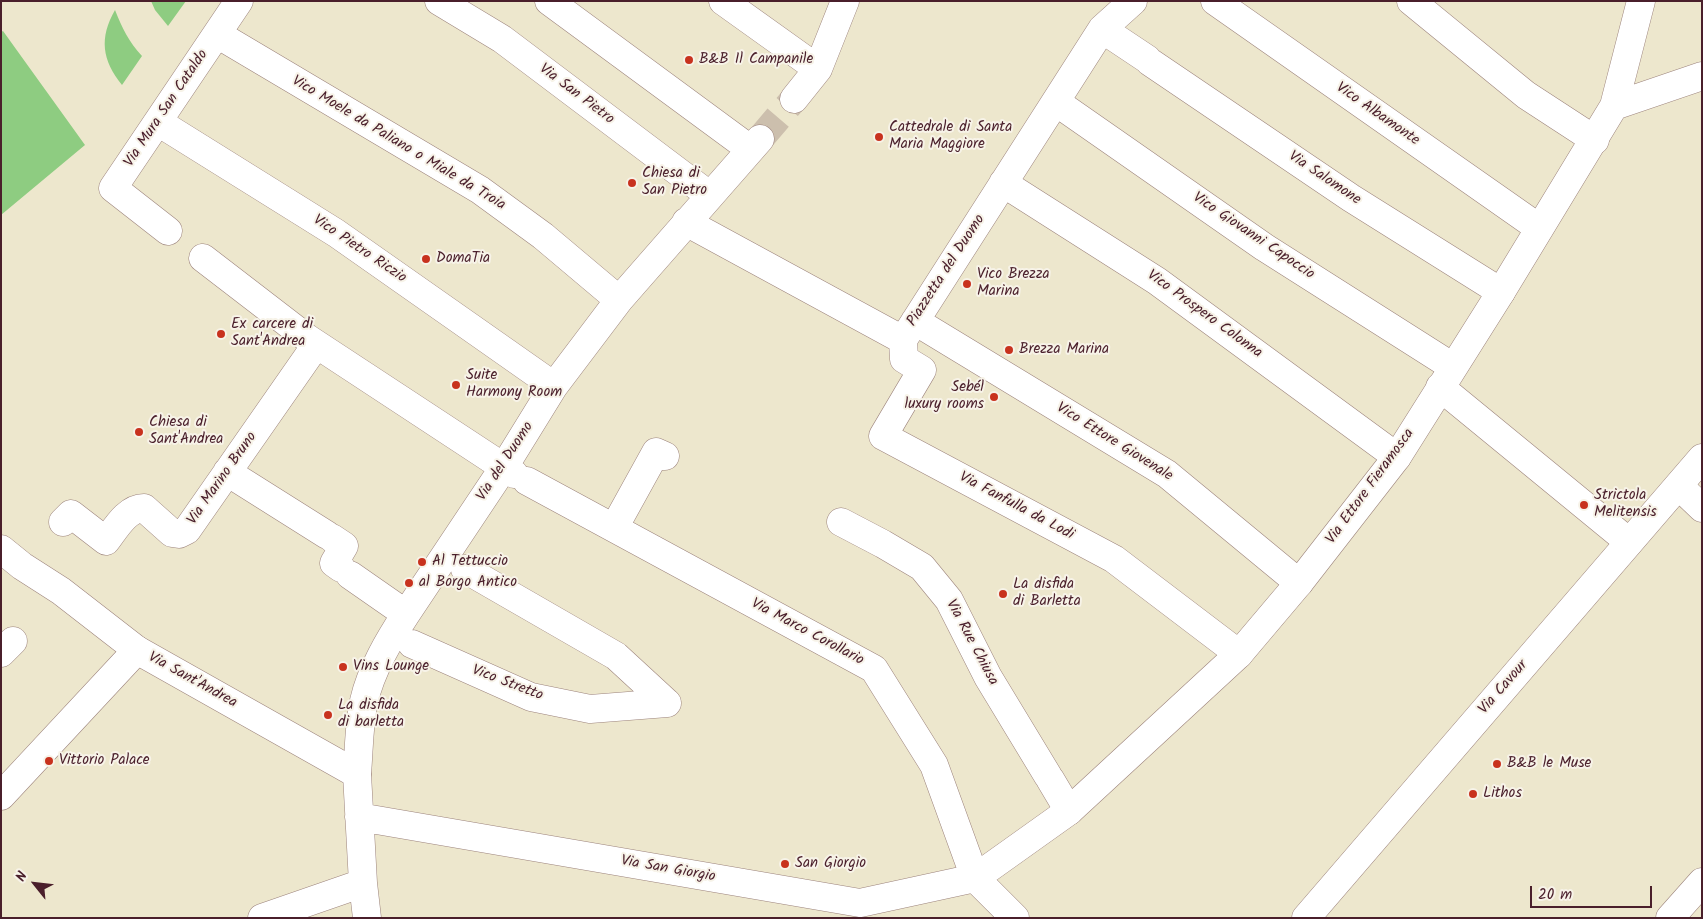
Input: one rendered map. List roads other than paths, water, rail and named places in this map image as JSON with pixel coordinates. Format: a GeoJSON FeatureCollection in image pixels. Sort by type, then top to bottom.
{"type":"FeatureCollection","features":[{"type":"Feature","properties":{"kind":"street","name":"Via Mura San Cataldo"},"geometry":{"type":"LineString","coordinates":[[239,1],[113,188],[316,344]]}},
{"type":"Feature","properties":{"kind":"street","name":"Via San Pietro"},"geometry":{"type":"LineString","coordinates":[[439,1],[502,40],[709,195]]}},
{"type":"Feature","properties":{"kind":"street","name":"Via del Duomo"},"geometry":{"type":"LineString","coordinates":[[357,774],[364,700],[376,668],[515,474],[554,386],[619,300],[755,144],[549,1]]}},
{"type":"Feature","properties":{"kind":"street"},"geometry":{"type":"LineString","coordinates":[[723,1],[818,69]]}},
{"type":"Feature","properties":{"kind":"street"},"geometry":{"type":"LineString","coordinates":[[794,99],[818,69],[845,1]]}},
{"type":"Feature","properties":{"kind":"street","name":"Piazzetta del Duomo"},"geometry":{"type":"LineString","coordinates":[[686,222],[909,331],[1102,29],[1133,1]]}},
{"type":"Feature","properties":{"kind":"street","name":"Vico Albamonte"},"geometry":{"type":"LineString","coordinates":[[1215,1],[1540,228]]}},
{"type":"Feature","properties":{"kind":"street"},"geometry":{"type":"LineString","coordinates":[[1411,1],[1526,95],[1595,140]]}},
{"type":"Feature","properties":{"kind":"street","name":"Via Ettore Fieramosca"},"geometry":{"type":"LineString","coordinates":[[976,878],[1069,811],[1239,654],[1298,583],[1397,457],[1595,140],[1614,106],[1645,4]]}},
{"type":"Feature","properties":{"kind":"street","name":"Via Salomone"},"geometry":{"type":"LineString","coordinates":[[1102,29],[1351,198],[1501,292]]}},
{"type":"Feature","properties":{"kind":"street","name":"Vico Moele da Paliano o Miale da Troia"},"geometry":{"type":"LineString","coordinates":[[217,34],[480,190],[543,236],[619,300]]}},
{"type":"Feature","properties":{"kind":"street"},"geometry":{"type":"LineString","coordinates":[[1614,106],[1702,76]]}},
{"type":"Feature","properties":{"kind":"street","name":"Vico Giovanni Capoccio"},"geometry":{"type":"LineString","coordinates":[[1056,102],[1447,377]]}},
{"type":"Feature","properties":{"kind":"street","name":"Vico Pietro Riczio"},"geometry":{"type":"LineString","coordinates":[[158,122],[336,233],[554,386]]}},
{"type":"Feature","properties":{"kind":"street","name":"Vico Prospero Colonna"},"geometry":{"type":"LineString","coordinates":[[1004,183],[1157,281],[1397,457]]}},
{"type":"Feature","properties":{"kind":"street","name":"Vico Ettore Giovenale"},"geometry":{"type":"LineString","coordinates":[[909,331],[1167,474],[1298,583]]}},
{"type":"Feature","properties":{"kind":"street","name":"Via Fanfulla da Lodi"},"geometry":{"type":"LineString","coordinates":[[909,331],[904,359],[922,370],[882,436],[1114,560],[1239,654]]}},
{"type":"Feature","properties":{"kind":"street"},"geometry":{"type":"LineString","coordinates":[[316,344],[515,474]]}},
{"type":"Feature","properties":{"kind":"street","name":"Via Marino Bruno"},"geometry":{"type":"LineString","coordinates":[[63,522],[71,514],[106,541],[128,513],[136,508],[144,508],[172,533],[179,534],[187,530],[316,344]]}},
{"type":"Feature","properties":{"kind":"street"},"geometry":{"type":"LineString","coordinates":[[1447,377],[1629,542]]}},
{"type":"Feature","properties":{"kind":"street"},"geometry":{"type":"LineString","coordinates":[[614,528],[656,452],[665,456]]}},
{"type":"Feature","properties":{"kind":"street","name":"Via Cavour"},"geometry":{"type":"LineString","coordinates":[[1306,918],[1702,458]]}},
{"type":"Feature","properties":{"kind":"street","name":"Vico Stretto"},"geometry":{"type":"LineString","coordinates":[[227,472],[344,546],[334,563],[345,571],[402,633],[531,697],[590,709],[667,703],[616,656],[453,563]]}},
{"type":"Feature","properties":{"kind":"street","name":"Via Marco Corollario"},"geometry":{"type":"LineString","coordinates":[[515,474],[874,669],[934,765],[976,878]]}},
{"type":"Feature","properties":{"kind":"street"},"geometry":{"type":"LineString","coordinates":[[1679,486],[1702,508]]}},
{"type":"Feature","properties":{"kind":"street","name":"Via Rue Chiusa"},"geometry":{"type":"LineString","coordinates":[[841,522],[922,567],[949,600],[988,676],[1069,811]]}},
{"type":"Feature","properties":{"kind":"street","name":"Via Sant'Andrea"},"geometry":{"type":"LineString","coordinates":[[1,549],[22,566],[54,598],[137,650],[357,774]]}},
{"type":"Feature","properties":{"kind":"street"},"geometry":{"type":"LineString","coordinates":[[1,796],[137,650]]}},
{"type":"Feature","properties":{"kind":"street"},"geometry":{"type":"LineString","coordinates":[[357,774],[363,883],[367,918]]}},
{"type":"Feature","properties":{"kind":"street","name":"Via San Giorgio"},"geometry":{"type":"LineString","coordinates":[[359,817],[860,903],[976,878]]}},
{"type":"Feature","properties":{"kind":"street"},"geometry":{"type":"LineString","coordinates":[[976,878],[1016,918]]}},
{"type":"Feature","properties":{"kind":"street"},"geometry":{"type":"LineString","coordinates":[[1670,918],[1702,882]]}},
{"type":"Feature","properties":{"kind":"street"},"geometry":{"type":"LineString","coordinates":[[262,918],[363,883]]}},
{"type":"Feature","properties":{"kind":"tunnel"},"geometry":{"type":"LineString","coordinates":[[760,139],[794,99]]}},
{"type":"Feature","properties":{"kind":"place","name":"B&B Il Campanile"},"geometry":{"type":"Point","coordinates":[689,60]}},
{"type":"Feature","properties":{"kind":"place","name":"Cattedrale di Santa Maria Maggiore"},"geometry":{"type":"Point","coordinates":[879,137]}},
{"type":"Feature","properties":{"kind":"place","name":"Chiesa di San Pietro"},"geometry":{"type":"Point","coordinates":[632,183]}},
{"type":"Feature","properties":{"kind":"place","name":"DomaTia"},"geometry":{"type":"Point","coordinates":[426,259]}},
{"type":"Feature","properties":{"kind":"place","name":"Vico Brezza Marina"},"geometry":{"type":"Point","coordinates":[967,284]}},
{"type":"Feature","properties":{"kind":"place","name":"Ex carcere di Sant'Andrea"},"geometry":{"type":"Point","coordinates":[221,334]}},
{"type":"Feature","properties":{"kind":"place","name":"Brezza Marina"},"geometry":{"type":"Point","coordinates":[1009,350]}},
{"type":"Feature","properties":{"kind":"place","name":"Suite Harmony Room"},"geometry":{"type":"Point","coordinates":[456,385]}},
{"type":"Feature","properties":{"kind":"place","name":"Sebél luxury rooms"},"geometry":{"type":"Point","coordinates":[994,397]}},
{"type":"Feature","properties":{"kind":"place","name":"Chiesa di Sant'Andrea"},"geometry":{"type":"Point","coordinates":[139,432]}},
{"type":"Feature","properties":{"kind":"place","name":"Strictola Melitensis"},"geometry":{"type":"Point","coordinates":[1584,505]}},
{"type":"Feature","properties":{"kind":"place","name":"Al Tettuccio"},"geometry":{"type":"Point","coordinates":[422,562]}},
{"type":"Feature","properties":{"kind":"place","name":"al Borgo Antico"},"geometry":{"type":"Point","coordinates":[409,583]}},
{"type":"Feature","properties":{"kind":"place","name":"La disfida di Barletta"},"geometry":{"type":"Point","coordinates":[1003,594]}},
{"type":"Feature","properties":{"kind":"place","name":"Vins Lounge"},"geometry":{"type":"Point","coordinates":[343,667]}},
{"type":"Feature","properties":{"kind":"place","name":"La disfida di barletta"},"geometry":{"type":"Point","coordinates":[328,715]}},
{"type":"Feature","properties":{"kind":"place","name":"Vittorio Palace"},"geometry":{"type":"Point","coordinates":[49,761]}},
{"type":"Feature","properties":{"kind":"place","name":"B&B le Muse"},"geometry":{"type":"Point","coordinates":[1497,764]}},
{"type":"Feature","properties":{"kind":"place","name":"Lithos"},"geometry":{"type":"Point","coordinates":[1473,794]}},
{"type":"Feature","properties":{"kind":"place","name":"San Giorgio"},"geometry":{"type":"Point","coordinates":[785,864]}}]}
